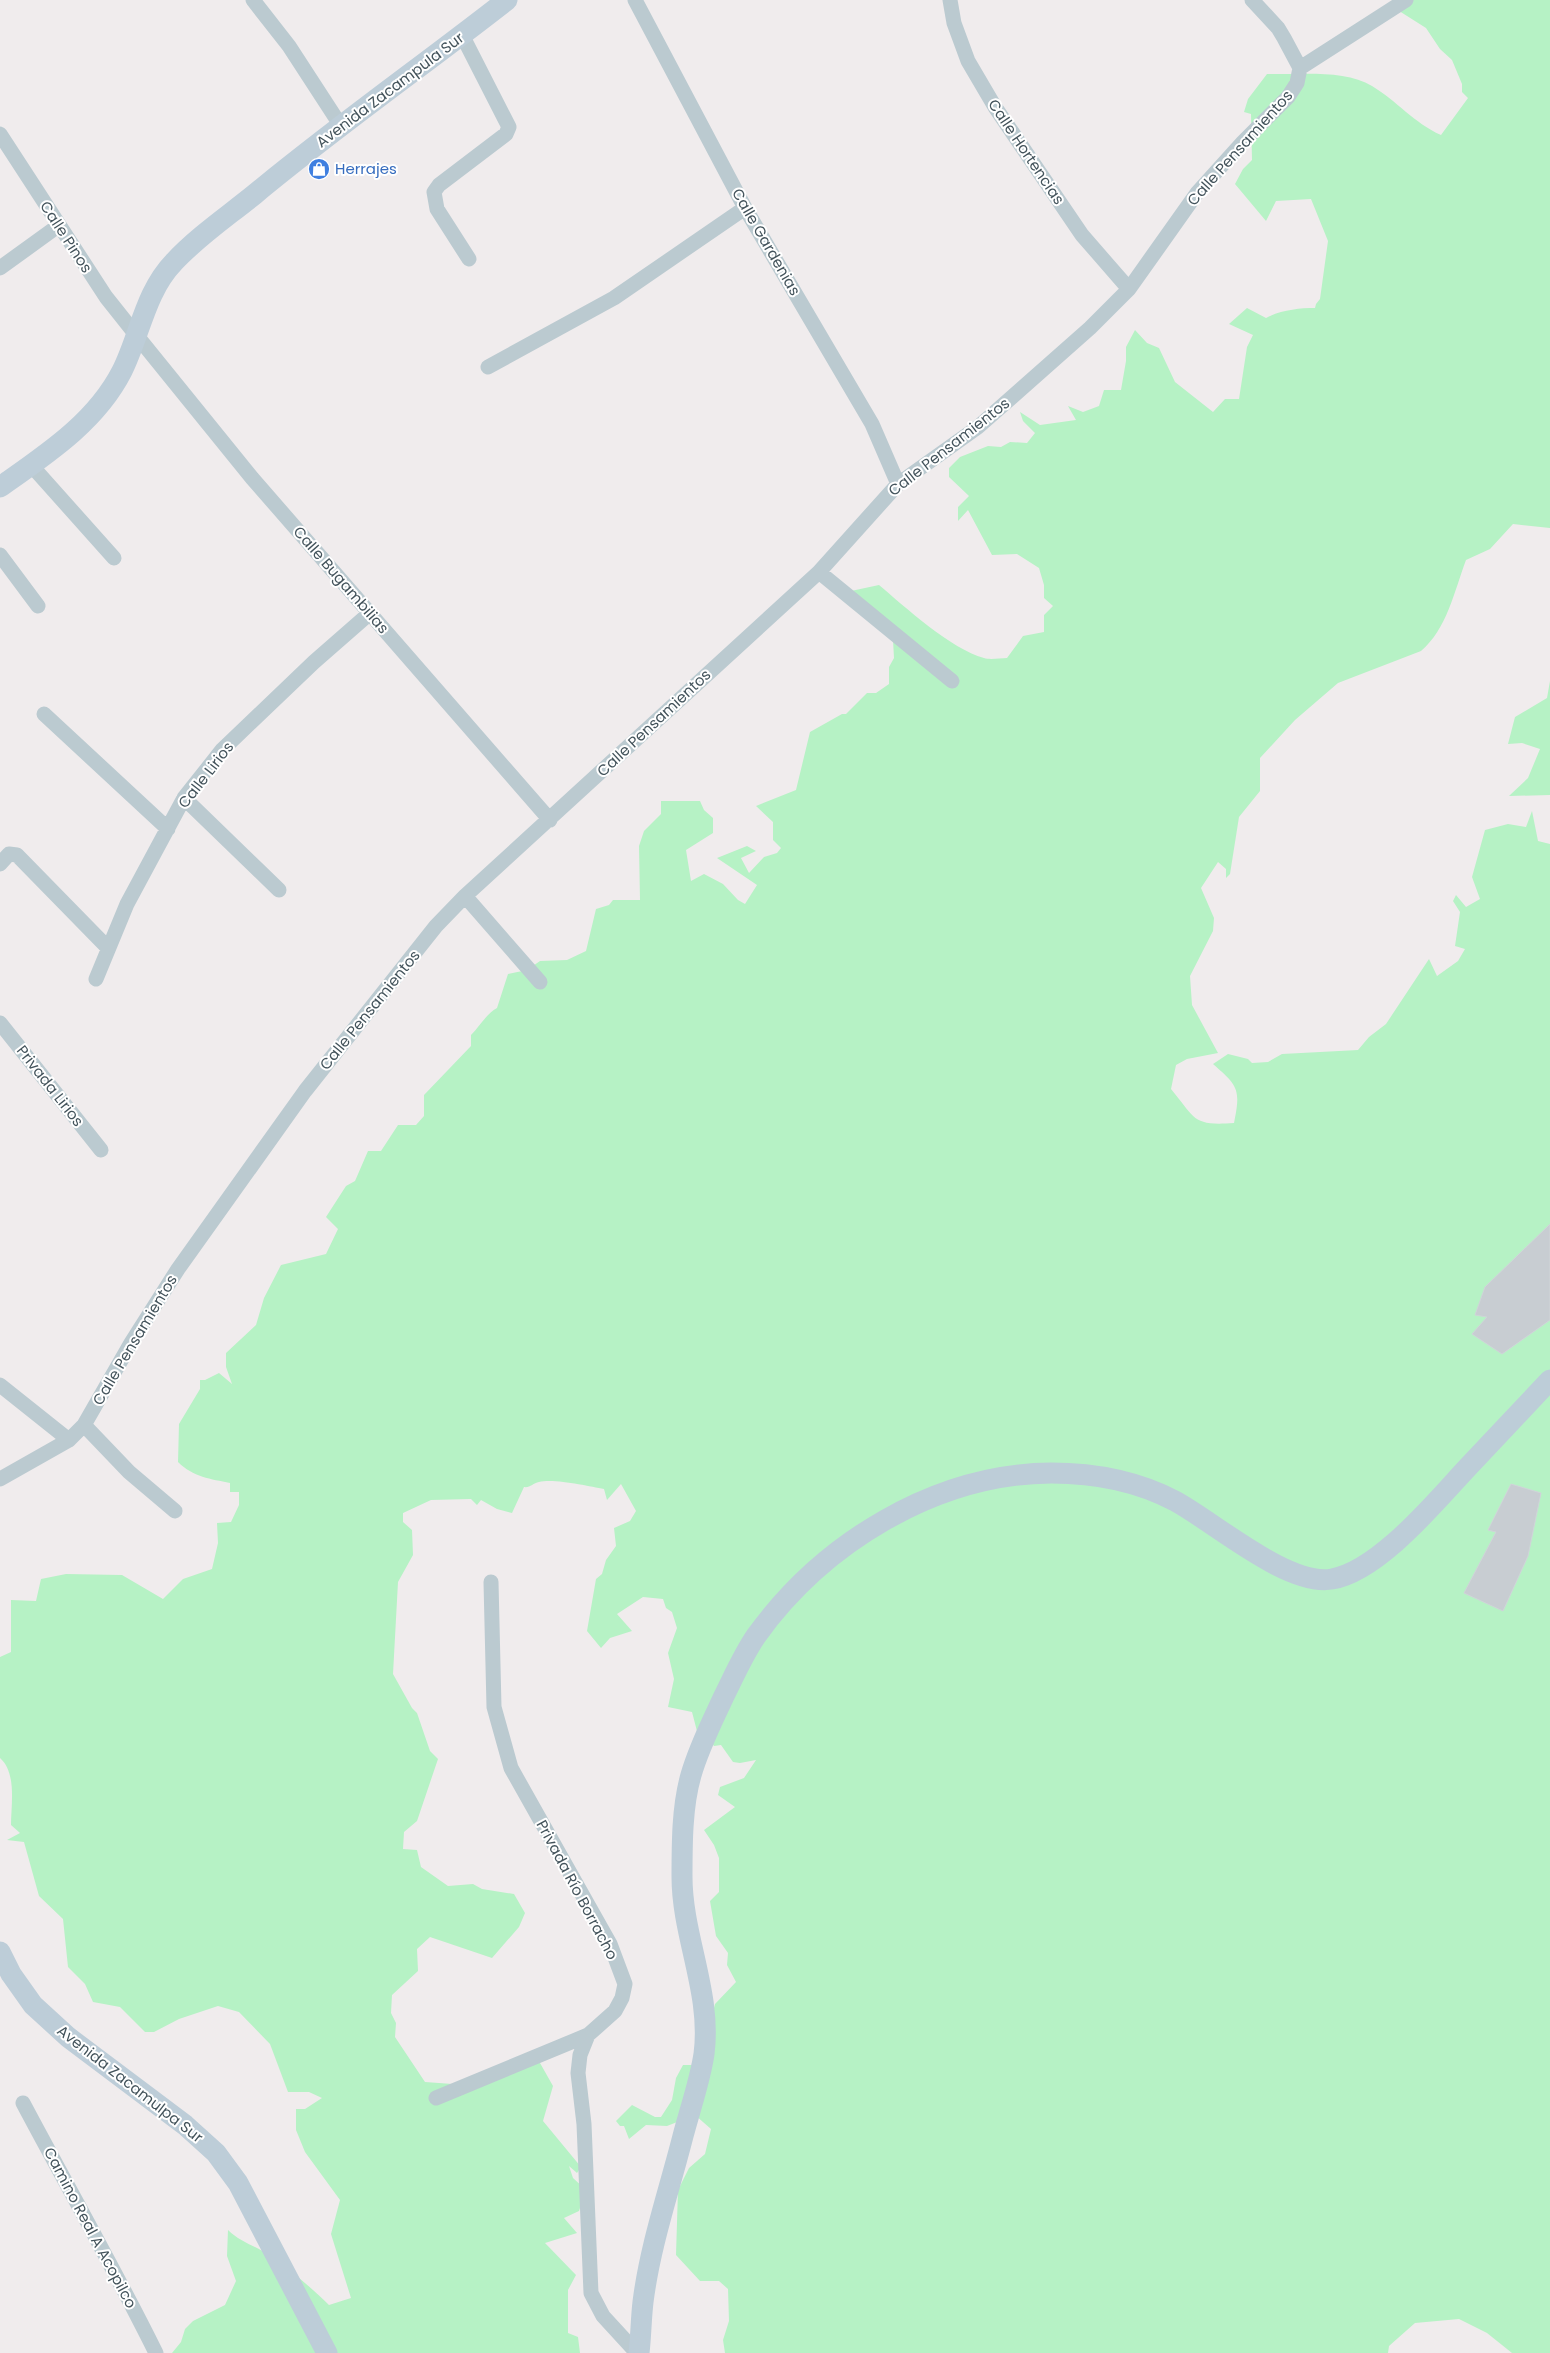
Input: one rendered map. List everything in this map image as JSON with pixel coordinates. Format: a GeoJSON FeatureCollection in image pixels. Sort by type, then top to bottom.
{"type":"FeatureCollection","features":[{"type":"Feature","properties":{"kind":"main road","name":"Avenida Zacampula Sur"},"geometry":{"type":"LineString","coordinates":[[0,487],[31,465],[93,414],[106,400],[137,336],[148,303],[158,283],[174,262],[341,126],[507,0]]}},
{"type":"Feature","properties":{"kind":"main road"},"geometry":{"type":"LineString","coordinates":[[638,2353],[643,2302],[652,2258],[704,2056],[705,2018],[702,1990],[688,1926],[682,1881],[686,1800],[691,1775],[711,1721],[734,1674],[753,1640],[791,1594],[834,1556],[865,1533],[928,1498],[953,1488],[992,1478],[1046,1473],[1082,1474],[1132,1482],[1175,1501],[1246,1546],[1304,1578],[1320,1581],[1336,1579],[1366,1565],[1401,1536],[1550,1380]]}},
{"type":"Feature","properties":{"kind":"main road","name":"Avenida Zacamulpa Sur"},"geometry":{"type":"LineString","coordinates":[[0,1952],[10,1974],[33,2005],[68,2038],[185,2125],[216,2153],[238,2183],[327,2353]]}},
{"type":"Feature","properties":{"kind":"street"},"geometry":{"type":"LineString","coordinates":[[253,0],[289,46],[341,126]]}},
{"type":"Feature","properties":{"kind":"street","name":"Calle Gardenias"},"geometry":{"type":"LineString","coordinates":[[635,0],[745,208],[872,424],[898,484]]}},
{"type":"Feature","properties":{"kind":"street","name":"Calle Hortencias"},"geometry":{"type":"LineString","coordinates":[[950,0],[954,23],[968,61],[995,107],[1082,236],[1128,289]]}},
{"type":"Feature","properties":{"kind":"street"},"geometry":{"type":"LineString","coordinates":[[1252,0],[1278,28],[1300,68],[1406,0]]}},
{"type":"Feature","properties":{"kind":"street"},"geometry":{"type":"LineString","coordinates":[[462,35],[509,127],[506,134],[440,185],[434,192],[437,209],[469,259]]}},
{"type":"Feature","properties":{"kind":"street","name":"Calle Pensamientos"},"geometry":{"type":"LineString","coordinates":[[0,1479],[69,1440],[84,1425],[131,1343],[178,1269],[305,1091],[436,926],[466,896],[819,572],[898,484],[978,427],[1090,328],[1128,289],[1197,194],[1243,142],[1288,97],[1297,83],[1300,68]]}},
{"type":"Feature","properties":{"kind":"street","name":"Calle Pinos"},"geometry":{"type":"LineString","coordinates":[[0,134],[58,226],[106,297],[137,336]]}},
{"type":"Feature","properties":{"kind":"street"},"geometry":{"type":"LineString","coordinates":[[488,367],[614,298],[745,208]]}},
{"type":"Feature","properties":{"kind":"street"},"geometry":{"type":"LineString","coordinates":[[0,268],[58,226]]}},
{"type":"Feature","properties":{"kind":"street","name":"Calle Bugambilias"},"geometry":{"type":"LineString","coordinates":[[137,336],[252,478],[550,820]]}},
{"type":"Feature","properties":{"kind":"street"},"geometry":{"type":"LineString","coordinates":[[31,465],[114,558]]}},
{"type":"Feature","properties":{"kind":"street"},"geometry":{"type":"LineString","coordinates":[[0,555],[38,606]]}},
{"type":"Feature","properties":{"kind":"street"},"geometry":{"type":"LineString","coordinates":[[819,572],[952,681]]}},
{"type":"Feature","properties":{"kind":"street","name":"Calle Lirios"},"geometry":{"type":"LineString","coordinates":[[96,979],[107,947],[127,904],[184,798],[222,750],[314,662],[370,613]]}},
{"type":"Feature","properties":{"kind":"street"},"geometry":{"type":"LineString","coordinates":[[44,714],[168,829]]}},
{"type":"Feature","properties":{"kind":"street"},"geometry":{"type":"LineString","coordinates":[[184,798],[279,890]]}},
{"type":"Feature","properties":{"kind":"street"},"geometry":{"type":"LineString","coordinates":[[0,864],[9,854],[17,856],[107,947]]}},
{"type":"Feature","properties":{"kind":"street"},"geometry":{"type":"LineString","coordinates":[[466,896],[540,982]]}},
{"type":"Feature","properties":{"kind":"street","name":"Privada Lirios"},"geometry":{"type":"LineString","coordinates":[[0,1023],[101,1150]]}},
{"type":"Feature","properties":{"kind":"street"},"geometry":{"type":"LineString","coordinates":[[0,1386],[69,1440]]}},
{"type":"Feature","properties":{"kind":"street"},"geometry":{"type":"LineString","coordinates":[[84,1425],[129,1472],[175,1511]]}},
{"type":"Feature","properties":{"kind":"street","name":"Privada Río Borracho"},"geometry":{"type":"LineString","coordinates":[[492,1582],[494,1708],[511,1768],[610,1944],[625,1984],[622,1998],[615,2011],[588,2035],[580,2055],[578,2072],[584,2124],[591,2293],[603,2316],[638,2353]]}},
{"type":"Feature","properties":{"kind":"street"},"geometry":{"type":"LineString","coordinates":[[436,2098],[588,2035]]}},
{"type":"Feature","properties":{"kind":"street","name":"Camino Real A Acopilco"},"geometry":{"type":"LineString","coordinates":[[23,2103],[86,2223],[115,2271],[156,2353]]}},
{"type":"Feature","properties":{"kind":"green space"},"geometry":{"type":"Polygon","coordinates":[[[1397,0],[1550,0],[1550,528],[1513,524],[1490,549],[1466,560],[1444,621],[1430,642],[1421,651],[1338,683],[1295,720],[1260,758],[1260,791],[1239,817],[1230,874],[1226,878],[1226,869],[1218,862],[1201,888],[1214,918],[1213,931],[1190,976],[1192,1005],[1218,1053],[1187,1059],[1176,1065],[1171,1089],[1196,1118],[1210,1123],[1234,1123],[1237,1103],[1235,1089],[1228,1078],[1213,1064],[1228,1054],[1248,1059],[1252,1063],[1268,1062],[1282,1054],[1358,1050],[1369,1037],[1386,1024],[1429,959],[1437,976],[1458,961],[1465,949],[1455,946],[1460,912],[1453,901],[1456,895],[1466,907],[1480,899],[1472,877],[1485,830],[1508,824],[1526,827],[1532,811],[1538,841],[1550,844],[1550,2353],[1512,2353],[1487,2333],[1459,2319],[1415,2323],[1389,2346],[1388,2353],[725,2353],[723,2340],[729,2321],[728,2289],[719,2281],[700,2281],[676,2255],[678,2190],[689,2168],[705,2154],[711,2129],[695,2115],[667,2126],[646,2125],[629,2139],[624,2126],[620,2126],[616,2121],[632,2105],[655,2117],[661,2117],[672,2100],[676,2078],[683,2065],[698,2065],[715,2004],[736,1982],[727,1965],[728,1953],[716,1936],[710,1901],[719,1892],[719,1858],[714,1845],[704,1830],[735,1807],[718,1795],[720,1787],[744,1778],[756,1760],[740,1763],[733,1762],[721,1745],[714,1746],[710,1741],[698,1735],[692,1712],[668,1707],[674,1679],[668,1653],[677,1628],[672,1612],[666,1608],[663,1599],[643,1597],[617,1614],[632,1631],[610,1638],[601,1648],[587,1631],[596,1579],[602,1574],[606,1560],[616,1546],[614,1528],[630,1521],[636,1511],[621,1484],[607,1500],[604,1489],[571,1483],[545,1481],[524,1487],[512,1513],[497,1509],[481,1500],[477,1505],[471,1499],[431,1500],[403,1513],[403,1522],[412,1530],[413,1555],[398,1582],[393,1674],[412,1708],[417,1713],[430,1751],[438,1759],[417,1821],[404,1832],[403,1849],[417,1850],[421,1867],[448,1886],[473,1884],[482,1889],[514,1894],[525,1913],[519,1927],[492,1958],[430,1937],[417,1949],[418,1971],[392,1995],[391,2013],[396,2023],[395,2037],[425,2082],[480,2086],[520,2057],[540,2063],[553,2086],[543,2121],[581,2167],[577,2173],[569,2166],[573,2178],[586,2190],[579,2211],[564,2218],[577,2233],[545,2243],[576,2275],[568,2290],[568,2333],[578,2337],[580,2353],[172,2353],[181,2342],[185,2329],[193,2321],[225,2305],[236,2281],[227,2256],[228,2230],[238,2238],[272,2257],[316,2292],[329,2305],[351,2298],[331,2234],[340,2200],[305,2152],[296,2130],[296,2109],[305,2109],[322,2098],[309,2092],[288,2092],[270,2044],[239,2012],[218,2006],[179,2019],[154,2032],[145,2032],[120,2007],[93,2002],[85,1984],[68,1967],[63,1919],[39,1896],[24,1842],[7,1840],[20,1833],[11,1825],[11,1781],[9,1772],[0,1758],[0,1657],[11,1652],[11,1600],[36,1601],[41,1579],[66,1574],[122,1575],[163,1599],[183,1579],[212,1569],[218,1543],[217,1523],[231,1522],[239,1505],[239,1492],[230,1492],[230,1483],[209,1479],[196,1474],[178,1462],[179,1424],[200,1389],[200,1380],[205,1380],[219,1373],[232,1384],[226,1367],[226,1353],[256,1325],[264,1298],[281,1265],[326,1254],[338,1229],[326,1217],[346,1186],[355,1181],[368,1151],[381,1151],[398,1125],[416,1125],[424,1116],[424,1095],[471,1046],[471,1035],[486,1017],[497,1008],[508,974],[527,970],[540,961],[567,960],[586,951],[596,909],[609,905],[613,900],[640,900],[639,846],[644,831],[661,814],[661,801],[700,801],[704,810],[713,818],[713,833],[686,850],[691,881],[704,874],[723,884],[738,900],[745,904],[757,885],[717,858],[747,846],[756,851],[741,858],[749,873],[764,857],[777,853],[781,848],[773,840],[773,822],[756,806],[796,790],[810,732],[842,714],[846,714],[867,693],[876,693],[889,684],[889,667],[894,658],[893,640],[851,591],[879,585],[943,637],[957,646],[986,659],[1007,658],[1023,636],[1044,632],[1044,615],[1053,606],[1044,598],[1044,585],[1039,568],[1017,554],[992,555],[968,510],[958,521],[958,507],[969,496],[949,477],[949,468],[960,457],[988,446],[1001,447],[1010,442],[1027,443],[1035,433],[1023,421],[1020,412],[1040,425],[1076,420],[1068,406],[1083,412],[1099,406],[1104,390],[1121,390],[1126,361],[1126,347],[1135,330],[1147,343],[1159,348],[1175,382],[1213,412],[1225,399],[1239,399],[1247,347],[1253,335],[1229,324],[1247,308],[1266,318],[1290,310],[1315,308],[1320,299],[1328,241],[1311,199],[1276,201],[1266,221],[1235,184],[1243,169],[1252,160],[1251,114],[1244,112],[1248,99],[1267,74],[1335,75],[1361,81],[1381,92],[1422,124],[1441,135],[1468,98],[1462,92],[1462,84],[1452,60],[1440,49],[1426,28],[1396,9],[1397,0]]]}},
{"type":"Feature","properties":{"kind":"green space"},"geometry":{"type":"Polygon","coordinates":[[[1550,681],[1550,795],[1509,796],[1528,778],[1540,749],[1522,743],[1508,744],[1515,717],[1547,698],[1550,681]]]}},
{"type":"Feature","properties":{"kind":"building"},"geometry":{"type":"Polygon","coordinates":[[[1550,1224],[1550,1320],[1502,1354],[1472,1334],[1487,1317],[1475,1315],[1485,1287],[1550,1224]]]}},
{"type":"Feature","properties":{"kind":"building"},"geometry":{"type":"Polygon","coordinates":[[[1511,1484],[1541,1493],[1528,1556],[1503,1611],[1464,1593],[1496,1532],[1488,1530],[1511,1484]]]}},
{"type":"Feature","properties":{"kind":"place","name":"Herrajes"},"geometry":{"type":"Point","coordinates":[319,169]}}]}
